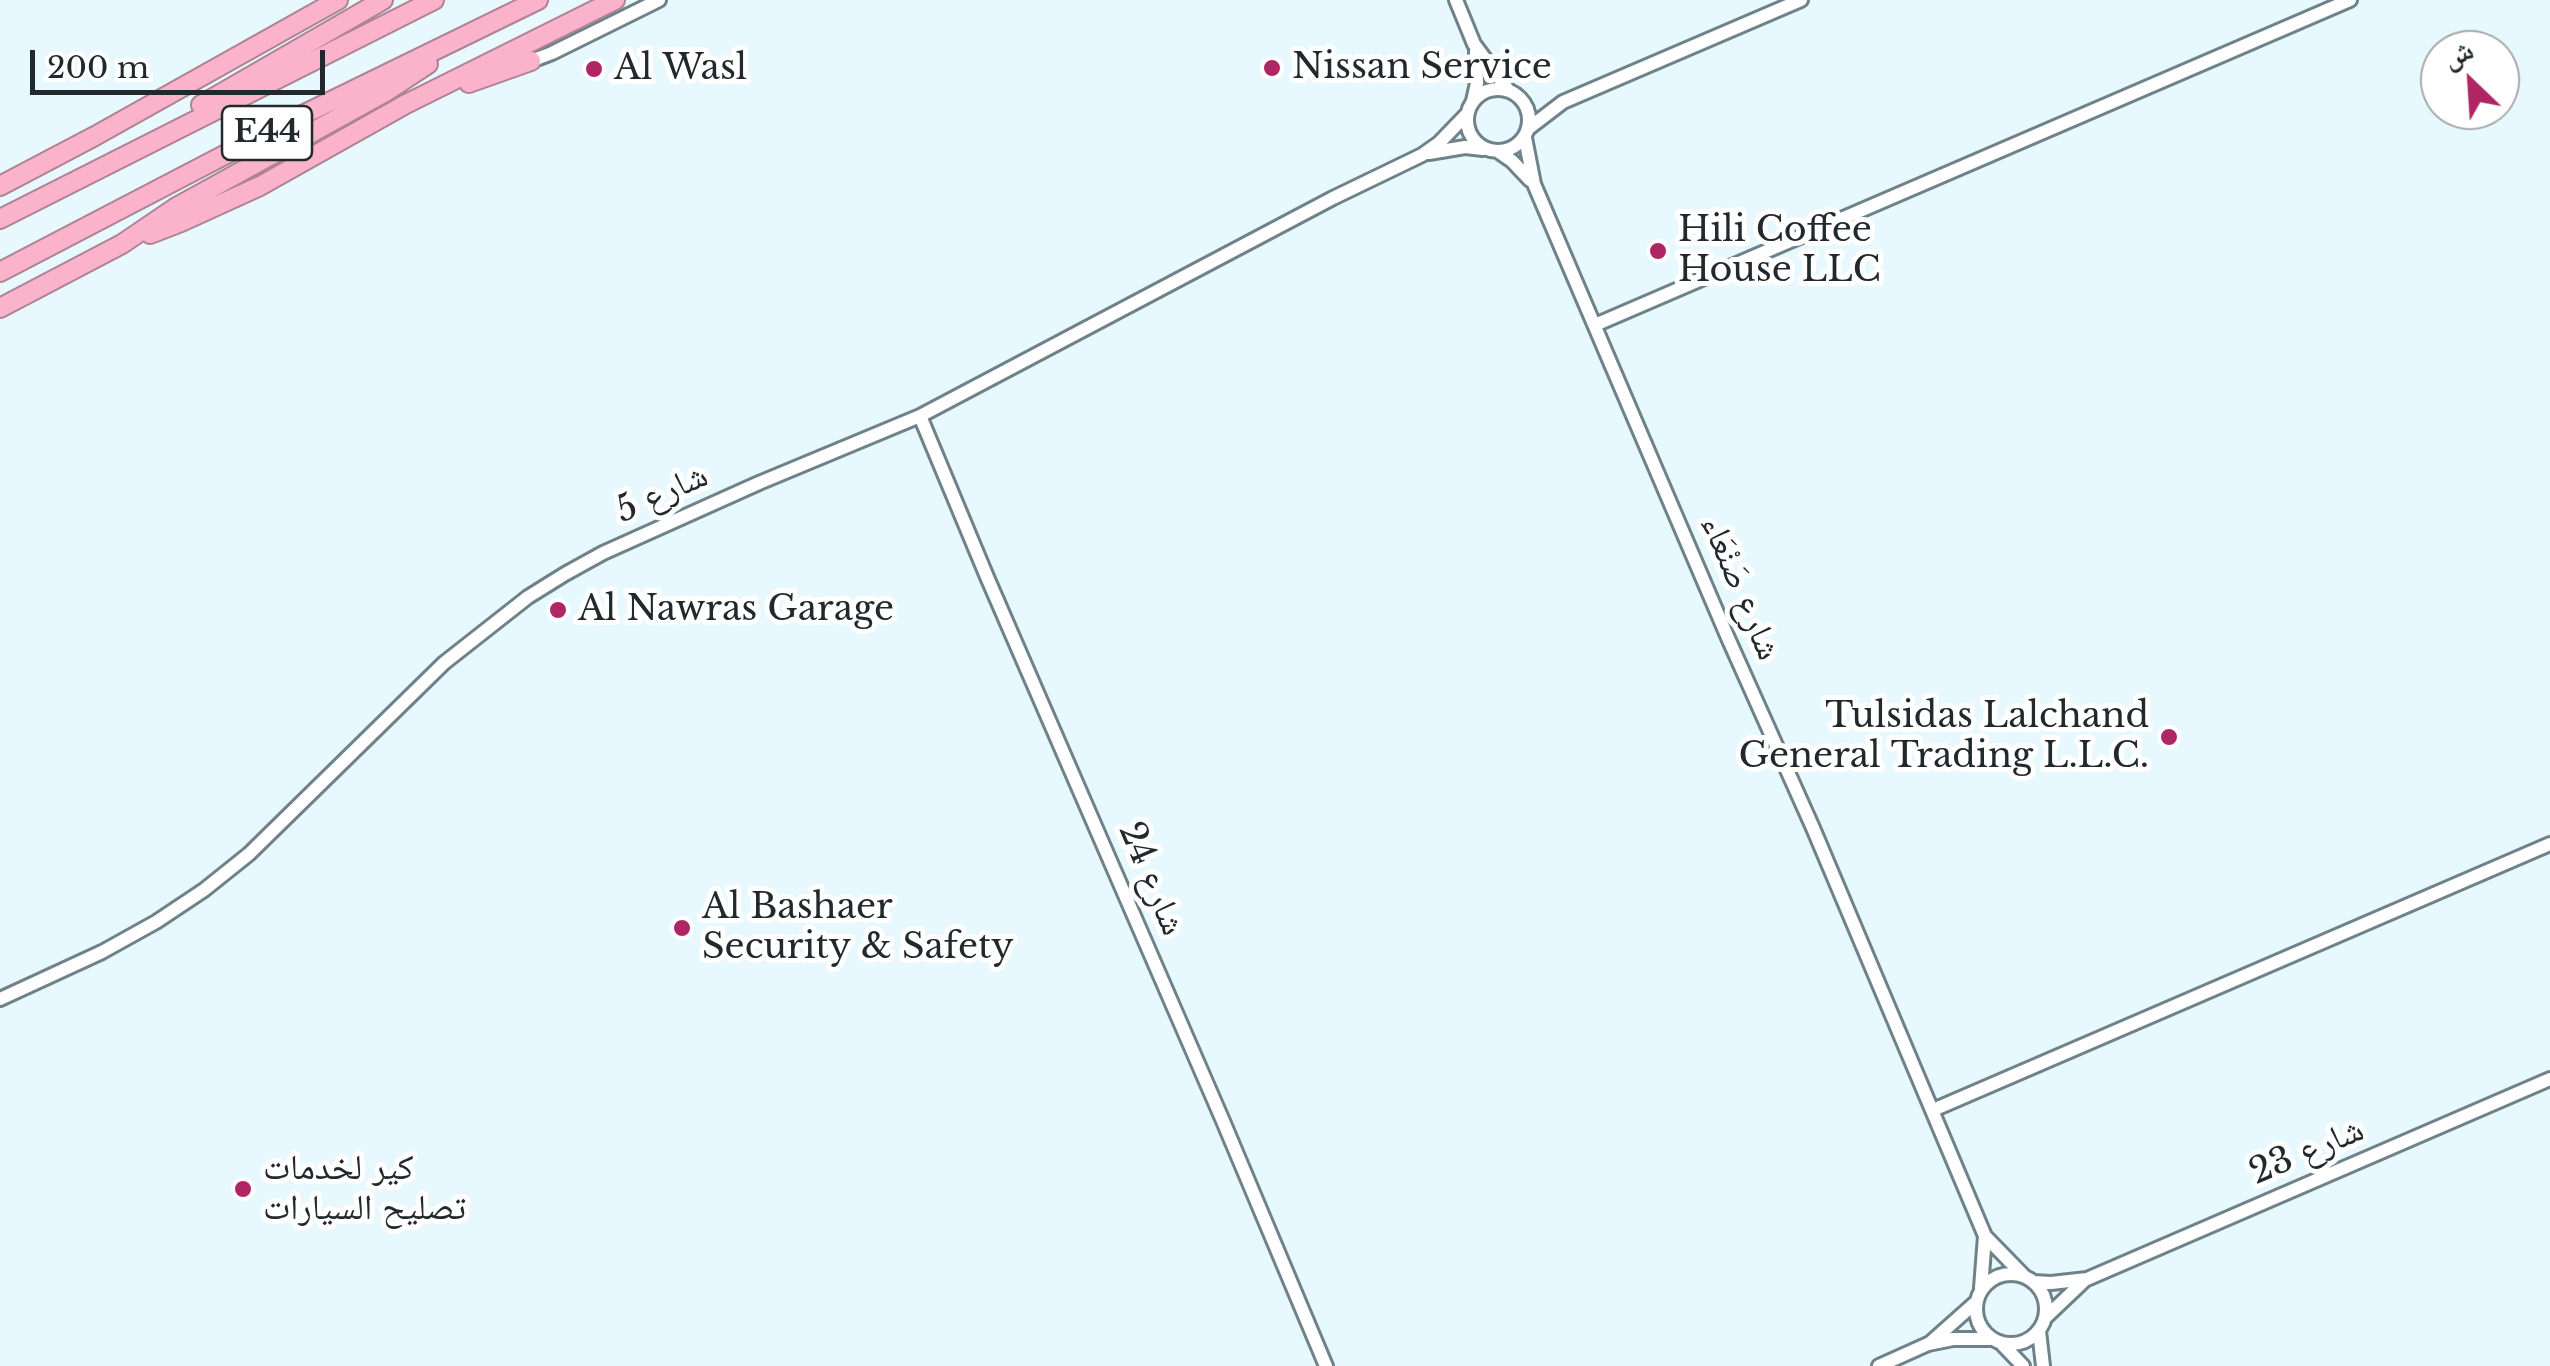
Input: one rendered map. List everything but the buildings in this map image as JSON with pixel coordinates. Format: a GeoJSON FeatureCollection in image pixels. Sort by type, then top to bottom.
{"type":"FeatureCollection","features":[{"type":"Feature","properties":{"kind":"highway"},"geometry":{"type":"LineString","coordinates":[[0,186],[338,0]]}},
{"type":"Feature","properties":{"kind":"highway"},"geometry":{"type":"LineString","coordinates":[[100,167],[382,0]]}},
{"type":"Feature","properties":{"kind":"highway","name":"E44"},"geometry":{"type":"LineString","coordinates":[[0,219],[434,0]]}},
{"type":"Feature","properties":{"kind":"highway","name":"E44"},"geometry":{"type":"LineString","coordinates":[[0,272],[262,135],[538,0]]}},
{"type":"Feature","properties":{"kind":"highway"},"geometry":{"type":"LineString","coordinates":[[122,244],[260,186],[406,104],[614,0]]}},
{"type":"Feature","properties":{"kind":"highway"},"geometry":{"type":"LineString","coordinates":[[0,308],[122,244],[175,208],[387,91],[492,23]]}},
{"type":"Feature","properties":{"kind":"highway"},"geometry":{"type":"LineString","coordinates":[[362,128],[396,118],[463,85],[531,61]]}},
{"type":"Feature","properties":{"kind":"street"},"geometry":{"type":"LineString","coordinates":[[531,61],[659,0]]}},
{"type":"Feature","properties":{"kind":"street"},"geometry":{"type":"LineString","coordinates":[[1456,0],[1478,64],[1467,124],[1477,144],[1493,151],[1509,150],[1563,102],[1802,0]]}},
{"type":"Feature","properties":{"kind":"street"},"geometry":{"type":"LineString","coordinates":[[1595,325],[2350,0]]}},
{"type":"Feature","properties":{"kind":"street"},"geometry":{"type":"LineString","coordinates":[[1474,44],[1529,112],[1527,133]]}},
{"type":"Feature","properties":{"kind":"street"},"geometry":{"type":"LineString","coordinates":[[1470,107],[1489,90],[1563,102]]}},
{"type":"Feature","properties":{"kind":"street","name":"شارع 5"},"geometry":{"type":"LineString","coordinates":[[0,999],[102,952],[204,890],[249,854],[444,663],[528,597],[565,574],[759,483],[920,416],[1422,155],[1439,143],[1470,107]]}},
{"type":"Feature","properties":{"kind":"street","name":"شارع صَنْعَاء"},"geometry":{"type":"LineString","coordinates":[[1527,133],[1534,184],[1986,1236],[2029,1279]]}},
{"type":"Feature","properties":{"kind":"street","name":"شارع 5"},"geometry":{"type":"LineString","coordinates":[[1422,155],[1443,149],[1493,151]]}},
{"type":"Feature","properties":{"kind":"street","name":"شارع صَنْعَاء"},"geometry":{"type":"LineString","coordinates":[[1493,151],[1512,160],[1534,184]]}},
{"type":"Feature","properties":{"kind":"street","name":"شارع 24"},"geometry":{"type":"LineString","coordinates":[[920,416],[1324,1363]]}},
{"type":"Feature","properties":{"kind":"street"},"geometry":{"type":"LineString","coordinates":[[1933,1110],[2550,844]]}},
{"type":"Feature","properties":{"kind":"street","name":"شارع 23"},"geometry":{"type":"LineString","coordinates":[[2029,1279],[2051,1283],[2087,1279],[2550,1079]]}},
{"type":"Feature","properties":{"kind":"street","name":"شارع صَنْعَاء"},"geometry":{"type":"LineString","coordinates":[[1978,1296],[1986,1236]]}},
{"type":"Feature","properties":{"kind":"street"},"geometry":{"type":"LineString","coordinates":[[1928,1344],[1989,1281],[2012,1274],[2029,1279],[2045,1298],[2044,1366]]}},
{"type":"Feature","properties":{"kind":"street","name":"شارع 23"},"geometry":{"type":"LineString","coordinates":[[2042,1324],[2087,1279]]}},
{"type":"Feature","properties":{"kind":"street"},"geometry":{"type":"LineString","coordinates":[[1978,1296],[1978,1322],[2023,1366]]}},
{"type":"Feature","properties":{"kind":"street"},"geometry":{"type":"LineString","coordinates":[[1879,1366],[1928,1344],[1953,1339],[2016,1344],[2029,1340],[2042,1324]]}},
{"type":"Feature","properties":{"kind":"street"},"geometry":{"type":"LineString","coordinates":[[1308,1366],[1324,1363]]}},
{"type":"Feature","properties":{"kind":"place","name":"Nissan Service"},"geometry":{"type":"Point","coordinates":[1272,68]}},
{"type":"Feature","properties":{"kind":"place","name":"Al Wasl"},"geometry":{"type":"Point","coordinates":[594,69]}},
{"type":"Feature","properties":{"kind":"place","name":"Hili Coffee House LLC"},"geometry":{"type":"Point","coordinates":[1658,251]}},
{"type":"Feature","properties":{"kind":"place","name":"Al Nawras Garage"},"geometry":{"type":"Point","coordinates":[558,610]}},
{"type":"Feature","properties":{"kind":"place","name":"Tulsidas Lalchand General Trading L.L.C."},"geometry":{"type":"Point","coordinates":[2169,737]}},
{"type":"Feature","properties":{"kind":"place","name":"Al Bashaer Security & Safety"},"geometry":{"type":"Point","coordinates":[682,928]}},
{"type":"Feature","properties":{"kind":"place","name":"كير لخدمات تصليح السيارات"},"geometry":{"type":"Point","coordinates":[243,1189]}}]}
